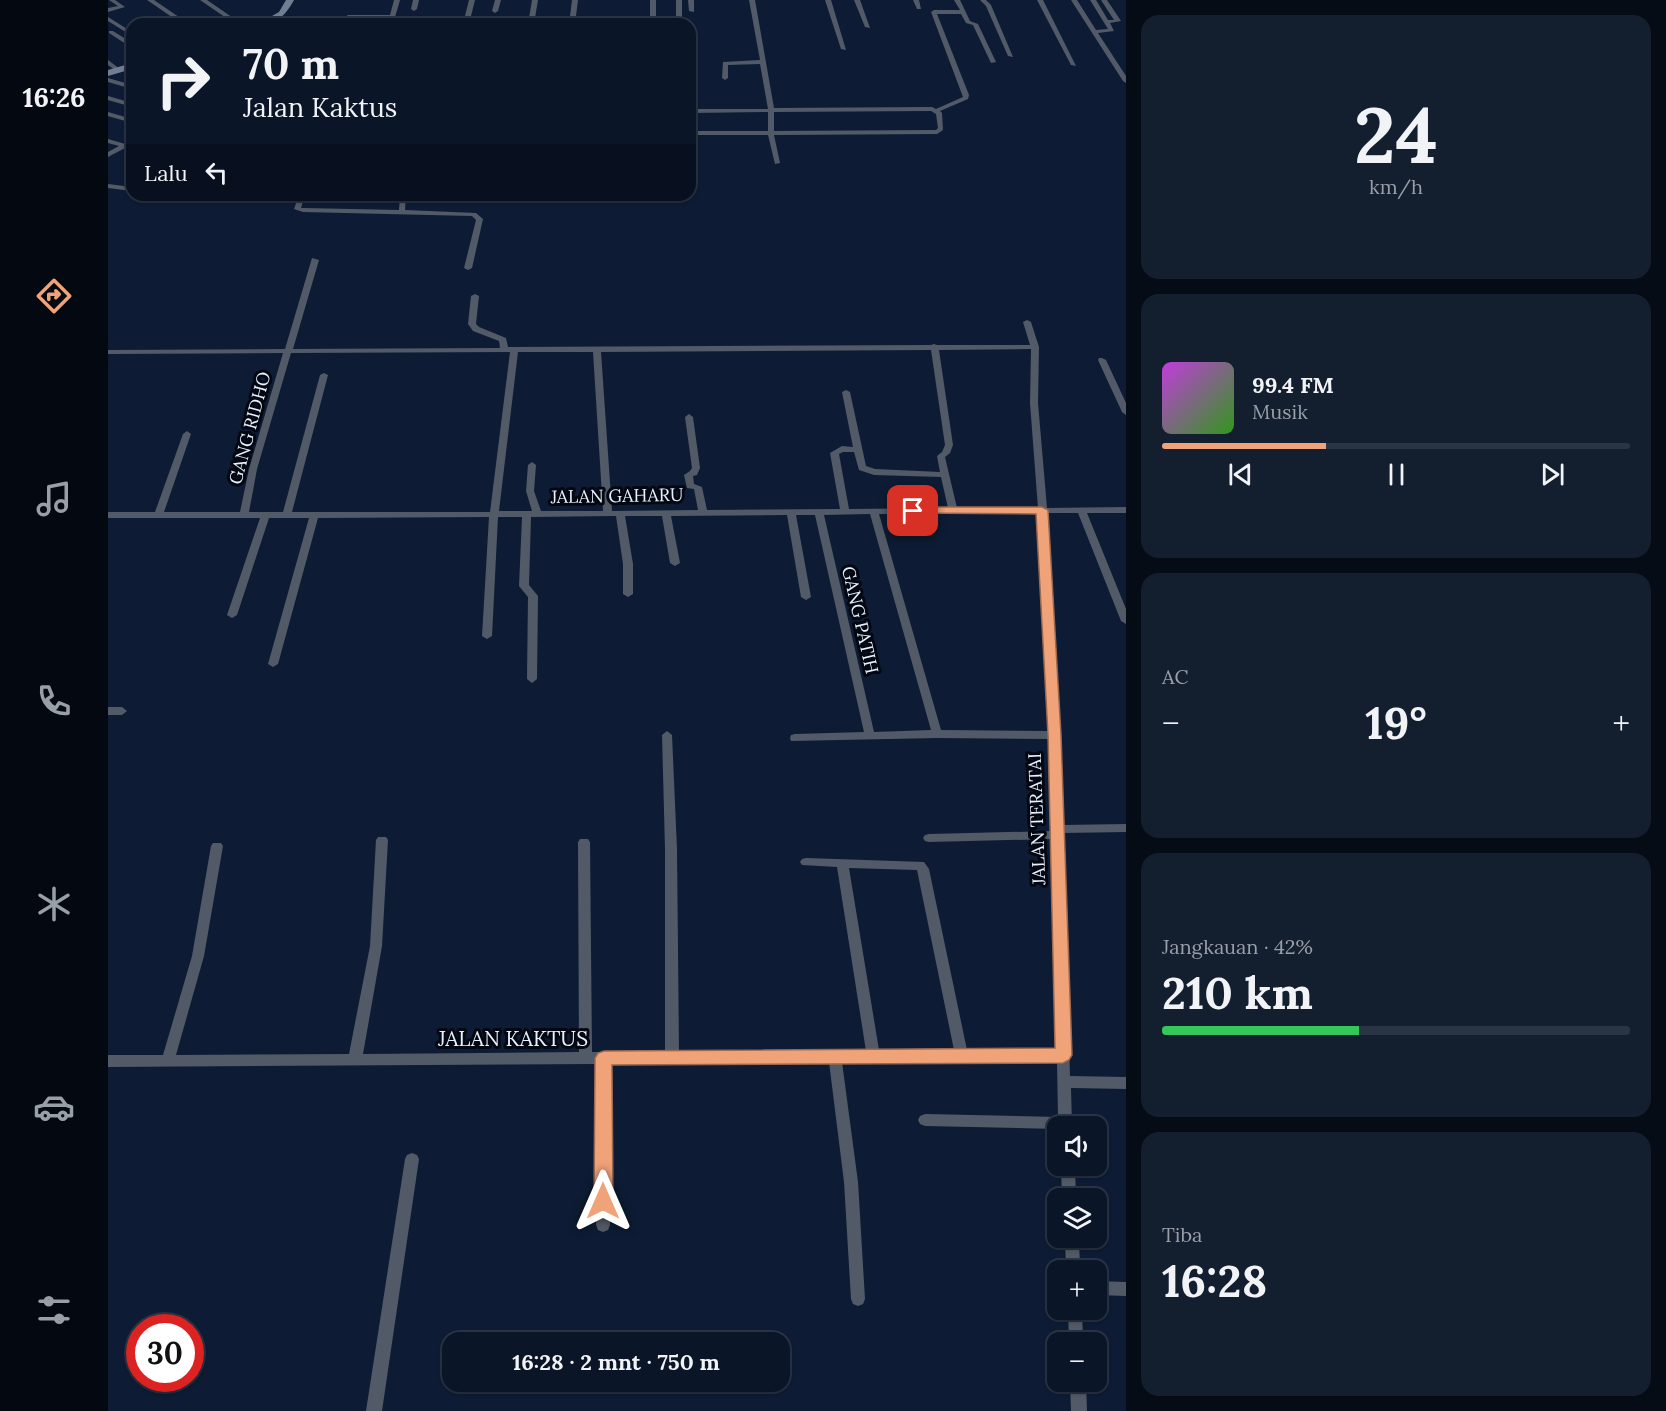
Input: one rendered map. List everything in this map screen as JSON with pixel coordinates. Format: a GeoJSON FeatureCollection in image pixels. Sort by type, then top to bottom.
{"type":"FeatureCollection","features":[{"type":"Feature","properties":{"kind":"street"},"geometry":{"type":"LineString","coordinates":[[108,10],[122,7],[112,0]]}},
{"type":"Feature","properties":{"kind":"street"},"geometry":{"type":"LineString","coordinates":[[150,0],[177,18]]}},
{"type":"Feature","properties":{"kind":"street"},"geometry":{"type":"LineString","coordinates":[[203,0],[230,18]]}},
{"type":"Feature","properties":{"kind":"street"},"geometry":{"type":"LineString","coordinates":[[274,18],[282,14],[291,0]]}},
{"type":"Feature","properties":{"kind":"street"},"geometry":{"type":"LineString","coordinates":[[392,18],[397,0]]}},
{"type":"Feature","properties":{"kind":"street"},"geometry":{"type":"LineString","coordinates":[[414,9],[416,0]]}},
{"type":"Feature","properties":{"kind":"street"},"geometry":{"type":"LineString","coordinates":[[468,18],[472,0]]}},
{"type":"Feature","properties":{"kind":"street"},"geometry":{"type":"LineString","coordinates":[[495,11],[498,0]]}},
{"type":"Feature","properties":{"kind":"street"},"geometry":{"type":"LineString","coordinates":[[532,18],[535,0]]}},
{"type":"Feature","properties":{"kind":"street"},"geometry":{"type":"LineString","coordinates":[[573,18],[575,0]]}},
{"type":"Feature","properties":{"kind":"street"},"geometry":{"type":"LineString","coordinates":[[653,0],[653,18]]}},
{"type":"Feature","properties":{"kind":"street"},"geometry":{"type":"LineString","coordinates":[[679,0],[679,17]]}},
{"type":"Feature","properties":{"kind":"street"},"geometry":{"type":"LineString","coordinates":[[691,0],[692,11]]}},
{"type":"Feature","properties":{"kind":"street"},"geometry":{"type":"LineString","coordinates":[[752,0],[771,110],[771,133],[777,163]]}},
{"type":"Feature","properties":{"kind":"street"},"geometry":{"type":"LineString","coordinates":[[828,0],[844,49]]}},
{"type":"Feature","properties":{"kind":"street"},"geometry":{"type":"LineString","coordinates":[[856,0],[868,27]]}},
{"type":"Feature","properties":{"kind":"street"},"geometry":{"type":"LineString","coordinates":[[916,0],[919,8]]}},
{"type":"Feature","properties":{"kind":"street"},"geometry":{"type":"LineString","coordinates":[[957,0],[968,22],[975,24],[993,62]]}},
{"type":"Feature","properties":{"kind":"street"},"geometry":{"type":"LineString","coordinates":[[983,0],[988,5],[1011,56]]}},
{"type":"Feature","properties":{"kind":"street"},"geometry":{"type":"LineString","coordinates":[[1040,0],[1074,65]]}},
{"type":"Feature","properties":{"kind":"street"},"geometry":{"type":"LineString","coordinates":[[1074,0],[1126,81]]}},
{"type":"Feature","properties":{"kind":"street"},"geometry":{"type":"LineString","coordinates":[[1093,0],[1112,30],[1094,32]]}},
{"type":"Feature","properties":{"kind":"street"},"geometry":{"type":"LineString","coordinates":[[1104,0],[1118,21],[1106,22]]}},
{"type":"Feature","properties":{"kind":"street"},"geometry":{"type":"LineString","coordinates":[[696,111],[936,111],[961,101],[966,98],[966,95],[934,12],[962,12]]}},
{"type":"Feature","properties":{"kind":"street"},"geometry":{"type":"LineString","coordinates":[[348,17],[359,18]]}},
{"type":"Feature","properties":{"kind":"street"},"geometry":{"type":"LineString","coordinates":[[108,19],[126,30]]}},
{"type":"Feature","properties":{"kind":"street"},"geometry":{"type":"LineString","coordinates":[[111,32],[126,42]]}},
{"type":"Feature","properties":{"kind":"street"},"geometry":{"type":"LineString","coordinates":[[108,62],[118,70]]}},
{"type":"Feature","properties":{"kind":"street"},"geometry":{"type":"LineString","coordinates":[[725,78],[725,63],[762,62]]}},
{"type":"Feature","properties":{"kind":"street"},"geometry":{"type":"LineString","coordinates":[[108,73],[126,68]]}},
{"type":"Feature","properties":{"kind":"street"},"geometry":{"type":"LineString","coordinates":[[108,80],[126,85]]}},
{"type":"Feature","properties":{"kind":"street"},"geometry":{"type":"LineString","coordinates":[[108,98],[126,103]]}},
{"type":"Feature","properties":{"kind":"street"},"geometry":{"type":"LineString","coordinates":[[696,133],[937,132],[941,129],[940,117],[936,111]]}},
{"type":"Feature","properties":{"kind":"street"},"geometry":{"type":"LineString","coordinates":[[108,114],[126,119]]}},
{"type":"Feature","properties":{"kind":"street"},"geometry":{"type":"LineString","coordinates":[[108,141],[126,146]]}},
{"type":"Feature","properties":{"kind":"street"},"geometry":{"type":"LineString","coordinates":[[108,155],[126,148]]}},
{"type":"Feature","properties":{"kind":"street"},"geometry":{"type":"LineString","coordinates":[[108,186],[126,188]]}},
{"type":"Feature","properties":{"kind":"street"},"geometry":{"type":"LineString","coordinates":[[300,201],[297,208],[478,216],[478,228],[468,268]]}},
{"type":"Feature","properties":{"kind":"street"},"geometry":{"type":"LineString","coordinates":[[402,211],[403,201]]}},
{"type":"Feature","properties":{"kind":"street","name":"GANG RIDHO"},"geometry":{"type":"LineString","coordinates":[[244,514],[253,469],[315,260]]}},
{"type":"Feature","properties":{"kind":"street"},"geometry":{"type":"LineString","coordinates":[[475,296],[472,324],[479,331],[503,340],[504,350]]}},
{"type":"Feature","properties":{"kind":"street","name":"JALAN TERATAI"},"geometry":{"type":"LineString","coordinates":[[1027,322],[1035,347],[1034,403],[1054,735],[1065,1116]]}},
{"type":"Feature","properties":{"kind":"street"},"geometry":{"type":"LineString","coordinates":[[934,346],[949,445],[946,453],[941,456],[953,511]]}},
{"type":"Feature","properties":{"kind":"street"},"geometry":{"type":"LineString","coordinates":[[108,351],[1035,347]]}},
{"type":"Feature","properties":{"kind":"street"},"geometry":{"type":"LineString","coordinates":[[597,349],[608,512]]}},
{"type":"Feature","properties":{"kind":"street"},"geometry":{"type":"LineString","coordinates":[[487,636],[494,514],[514,350]]}},
{"type":"Feature","properties":{"kind":"street"},"geometry":{"type":"LineString","coordinates":[[1102,360],[1126,412]]}},
{"type":"Feature","properties":{"kind":"street"},"geometry":{"type":"LineString","coordinates":[[287,513],[324,375]]}},
{"type":"Feature","properties":{"kind":"street"},"geometry":{"type":"LineString","coordinates":[[846,392],[862,468],[867,471],[945,475]]}},
{"type":"Feature","properties":{"kind":"street"},"geometry":{"type":"LineString","coordinates":[[689,417],[696,468],[694,473],[688,475],[688,480],[690,486],[698,487],[703,511]]}},
{"type":"Feature","properties":{"kind":"street"},"geometry":{"type":"LineString","coordinates":[[159,514],[187,434]]}},
{"type":"Feature","properties":{"kind":"street"},"geometry":{"type":"LineString","coordinates":[[845,511],[834,453],[838,450],[857,450]]}},
{"type":"Feature","properties":{"kind":"street"},"geometry":{"type":"LineString","coordinates":[[532,465],[530,491],[532,513],[525,586],[532,596],[532,679]]}},
{"type":"Feature","properties":{"kind":"street"},"geometry":{"type":"LineString","coordinates":[[1081,510],[1126,621]]}},
{"type":"Feature","properties":{"kind":"street","name":"JALAN GAHARU"},"geometry":{"type":"LineString","coordinates":[[108,515],[1126,510]]}},
{"type":"Feature","properties":{"kind":"street"},"geometry":{"type":"LineString","coordinates":[[791,511],[806,597]]}},
{"type":"Feature","properties":{"kind":"street","name":"GANG PATIH"},"geometry":{"type":"LineString","coordinates":[[819,511],[870,736]]}},
{"type":"Feature","properties":{"kind":"street"},"geometry":{"type":"LineString","coordinates":[[874,511],[937,734]]}},
{"type":"Feature","properties":{"kind":"street"},"geometry":{"type":"LineString","coordinates":[[620,513],[628,564],[628,594]]}},
{"type":"Feature","properties":{"kind":"street"},"geometry":{"type":"LineString","coordinates":[[666,513],[675,563]]}},
{"type":"Feature","properties":{"kind":"street"},"geometry":{"type":"LineString","coordinates":[[232,615],[266,514]]}},
{"type":"Feature","properties":{"kind":"street"},"geometry":{"type":"LineString","coordinates":[[273,664],[314,515]]}},
{"type":"Feature","properties":{"kind":"street"},"geometry":{"type":"LineString","coordinates":[[108,711],[122,711]]}},
{"type":"Feature","properties":{"kind":"street"},"geometry":{"type":"LineString","coordinates":[[795,738],[937,734],[1054,735]]}},
{"type":"Feature","properties":{"kind":"street"},"geometry":{"type":"LineString","coordinates":[[667,735],[671,849],[672,1058]]}},
{"type":"Feature","properties":{"kind":"street"},"geometry":{"type":"LineString","coordinates":[[929,838],[1126,828]]}},
{"type":"Feature","properties":{"kind":"street"},"geometry":{"type":"LineString","coordinates":[[355,1059],[376,946],[382,840]]}},
{"type":"Feature","properties":{"kind":"street"},"geometry":{"type":"LineString","coordinates":[[584,842],[586,1058]]}},
{"type":"Feature","properties":{"kind":"street"},"geometry":{"type":"LineString","coordinates":[[168,1060],[198,956],[217,846]]}},
{"type":"Feature","properties":{"kind":"street"},"geometry":{"type":"LineString","coordinates":[[806,862],[920,865],[924,868],[962,1056]]}},
{"type":"Feature","properties":{"kind":"street"},"geometry":{"type":"LineString","coordinates":[[842,863],[873,1056]]}},
{"type":"Feature","properties":{"kind":"street","name":"JALAN KAKTUS"},"geometry":{"type":"LineString","coordinates":[[108,1061],[1063,1055]]}},
{"type":"Feature","properties":{"kind":"street"},"geometry":{"type":"LineString","coordinates":[[835,1057],[850,1182],[858,1299]]}},
{"type":"Feature","properties":{"kind":"street"},"geometry":{"type":"LineString","coordinates":[[603,1225],[604,1058]]}},
{"type":"Feature","properties":{"kind":"street"},"geometry":{"type":"LineString","coordinates":[[1064,1082],[1126,1083]]}},
{"type":"Feature","properties":{"kind":"street"},"geometry":{"type":"LineString","coordinates":[[925,1120],[1047,1124]]}},
{"type":"Feature","properties":{"kind":"street"},"geometry":{"type":"LineString","coordinates":[[374,1411],[412,1159]]}},
{"type":"Feature","properties":{"kind":"street"},"geometry":{"type":"LineString","coordinates":[[1107,1288],[1126,1289]]}},
{"type":"Feature","properties":{"kind":"street"},"geometry":{"type":"LineString","coordinates":[[1078,1392],[1079,1411]]}},
{"type":"Feature","properties":{"kind":"route"},"geometry":{"type":"LineString","coordinates":[[603,1201],[604,1058],[1063,1055],[1054,735],[1042,510],[913,511]]}}]}
